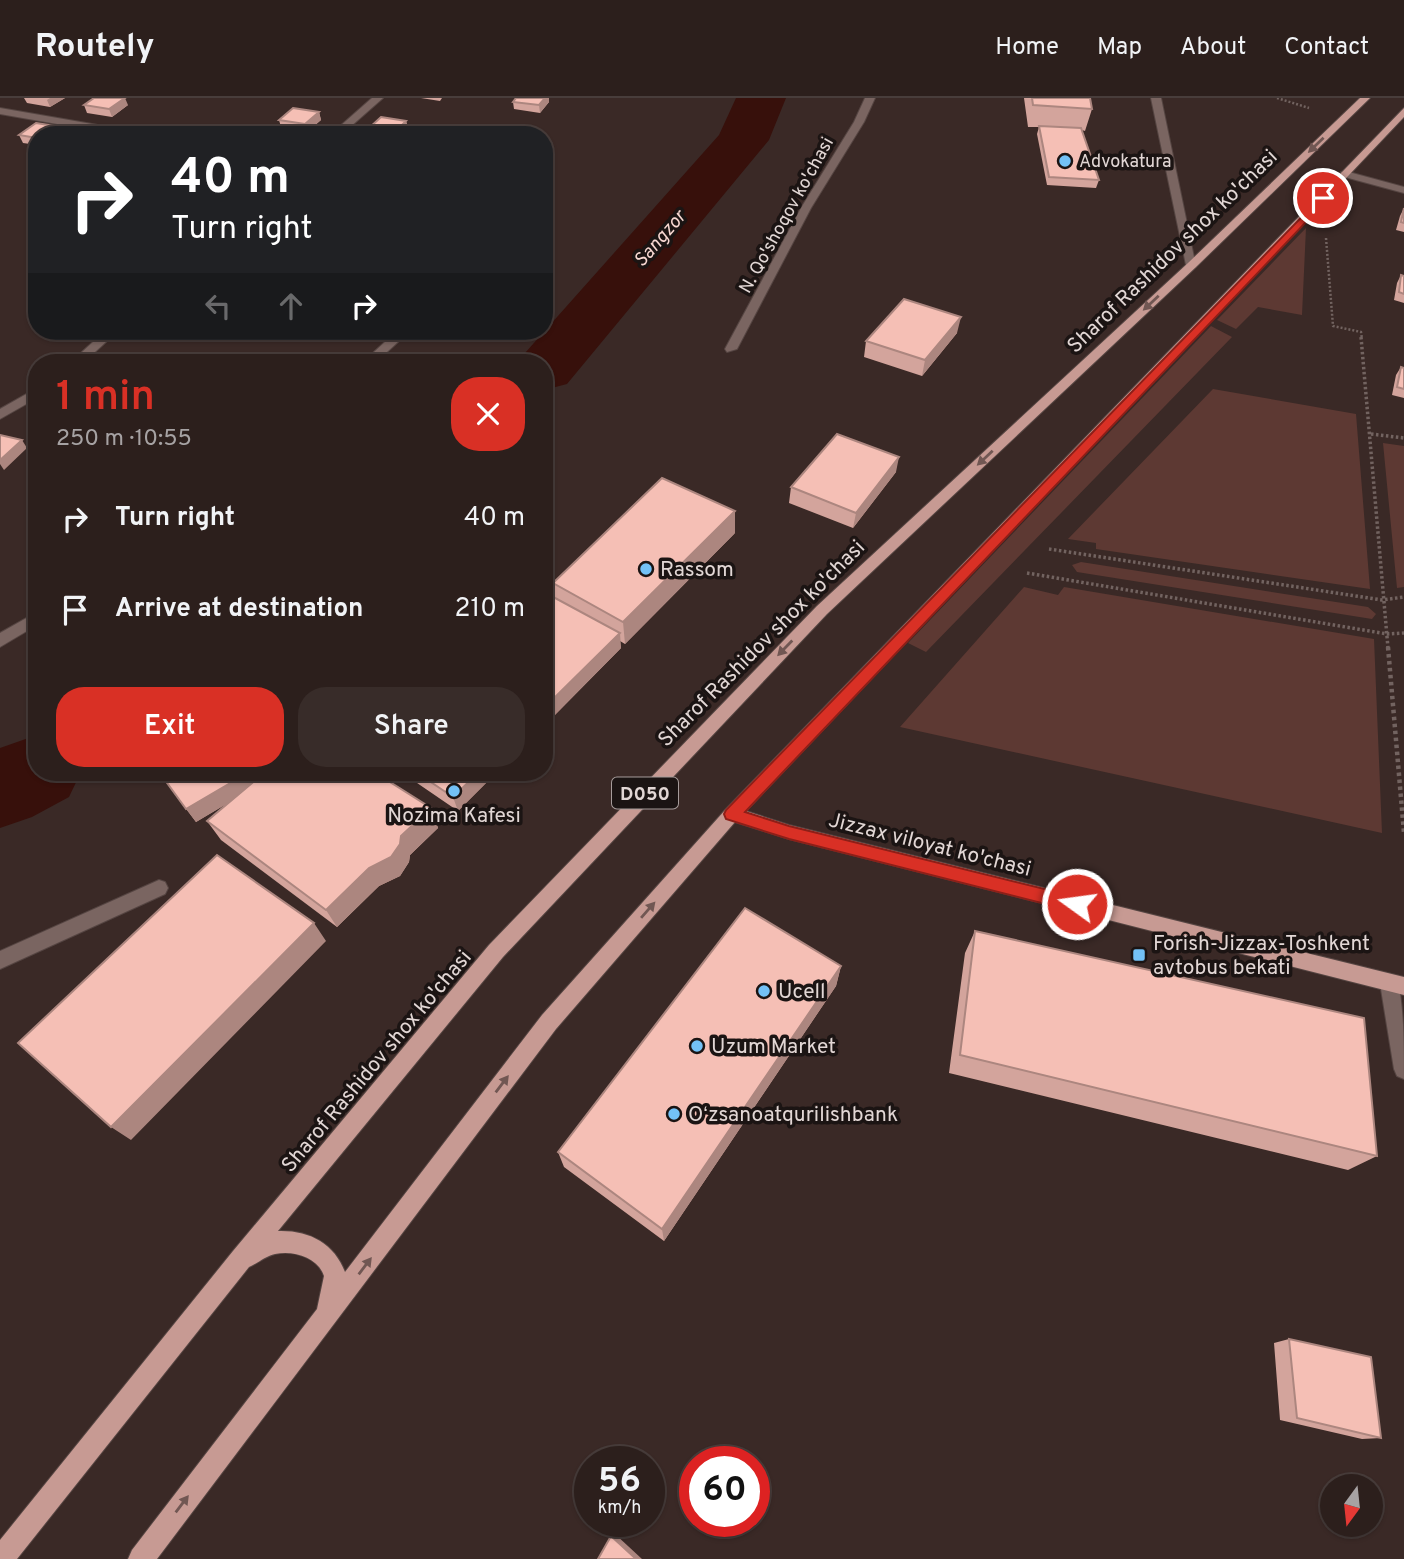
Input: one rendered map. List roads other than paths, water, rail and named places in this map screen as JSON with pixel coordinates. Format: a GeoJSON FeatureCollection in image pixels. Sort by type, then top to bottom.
{"type":"FeatureCollection","features":[{"type":"Feature","properties":{"kind":"main road","name":"Sharof Rashidov shox ko'chasi"},"geometry":{"type":"LineString","coordinates":[[1,1559],[241,1259],[496,951],[822,610],[1192,265],[1365,98]]}},
{"type":"Feature","properties":{"kind":"main road"},"geometry":{"type":"LineString","coordinates":[[141,1559],[549,1022],[732,814],[1404,111]]}},
{"type":"Feature","properties":{"kind":"main road","name":"Jizzax viloyat ko'chasi"},"geometry":{"type":"LineString","coordinates":[[732,814],[789,832],[1397,984]]}},
{"type":"Feature","properties":{"kind":"main road"},"geometry":{"type":"LineString","coordinates":[[241,1259],[272,1243],[296,1242],[320,1252],[334,1270],[334,1294],[323,1322]]}},
{"type":"Feature","properties":{"kind":"street"},"geometry":{"type":"LineString","coordinates":[[345,126],[378,98]]}},
{"type":"Feature","properties":{"kind":"street","name":"N. Qo'shoqov ko'chasi"},"geometry":{"type":"LineString","coordinates":[[731,349],[806,208],[859,122],[870,98]]}},
{"type":"Feature","properties":{"kind":"street"},"geometry":{"type":"LineString","coordinates":[[1156,98],[1192,265]]}},
{"type":"Feature","properties":{"kind":"street"},"geometry":{"type":"LineString","coordinates":[[0,111],[86,126]]}},
{"type":"Feature","properties":{"kind":"street"},"geometry":{"type":"LineString","coordinates":[[1345,174],[1404,190]]}},
{"type":"Feature","properties":{"kind":"street"},"geometry":{"type":"LineString","coordinates":[[86,354],[102,340]]}},
{"type":"Feature","properties":{"kind":"street"},"geometry":{"type":"LineString","coordinates":[[378,354],[394,340]]}},
{"type":"Feature","properties":{"kind":"street"},"geometry":{"type":"LineString","coordinates":[[0,415],[28,398]]}},
{"type":"Feature","properties":{"kind":"street"},"geometry":{"type":"LineString","coordinates":[[0,641],[28,623]]}},
{"type":"Feature","properties":{"kind":"street"},"geometry":{"type":"LineString","coordinates":[[0,960],[159,888]]}},
{"type":"Feature","properties":{"kind":"street"},"geometry":{"type":"LineString","coordinates":[[1397,984],[1404,1069]]}},
{"type":"Feature","properties":{"kind":"waterway","name":"Sangzor"},"geometry":{"type":"LineString","coordinates":[[553,360],[743,140],[761,98]]}},
{"type":"Feature","properties":{"kind":"waterway","name":"Sangzor"},"geometry":{"type":"LineString","coordinates":[[0,791],[28,776]]}},
{"type":"Feature","properties":{"kind":"place","name":"Advokatura"},"geometry":{"type":"Point","coordinates":[1065,161]}},
{"type":"Feature","properties":{"kind":"place","name":"Rassom"},"geometry":{"type":"Point","coordinates":[646,569]}},
{"type":"Feature","properties":{"kind":"place","name":"Nozima Kafesi"},"geometry":{"type":"Point","coordinates":[454,791]}},
{"type":"Feature","properties":{"kind":"place","name":"Forish-Jizzax-Toshkent avtobus bekati"},"geometry":{"type":"Point","coordinates":[1139,955]}},
{"type":"Feature","properties":{"kind":"place","name":"Ucell"},"geometry":{"type":"Point","coordinates":[764,991]}},
{"type":"Feature","properties":{"kind":"place","name":"Uzum Market"},"geometry":{"type":"Point","coordinates":[697,1046]}},
{"type":"Feature","properties":{"kind":"place","name":"Oʻzsanoatqurilishbank"},"geometry":{"type":"Point","coordinates":[674,1114]}}]}
